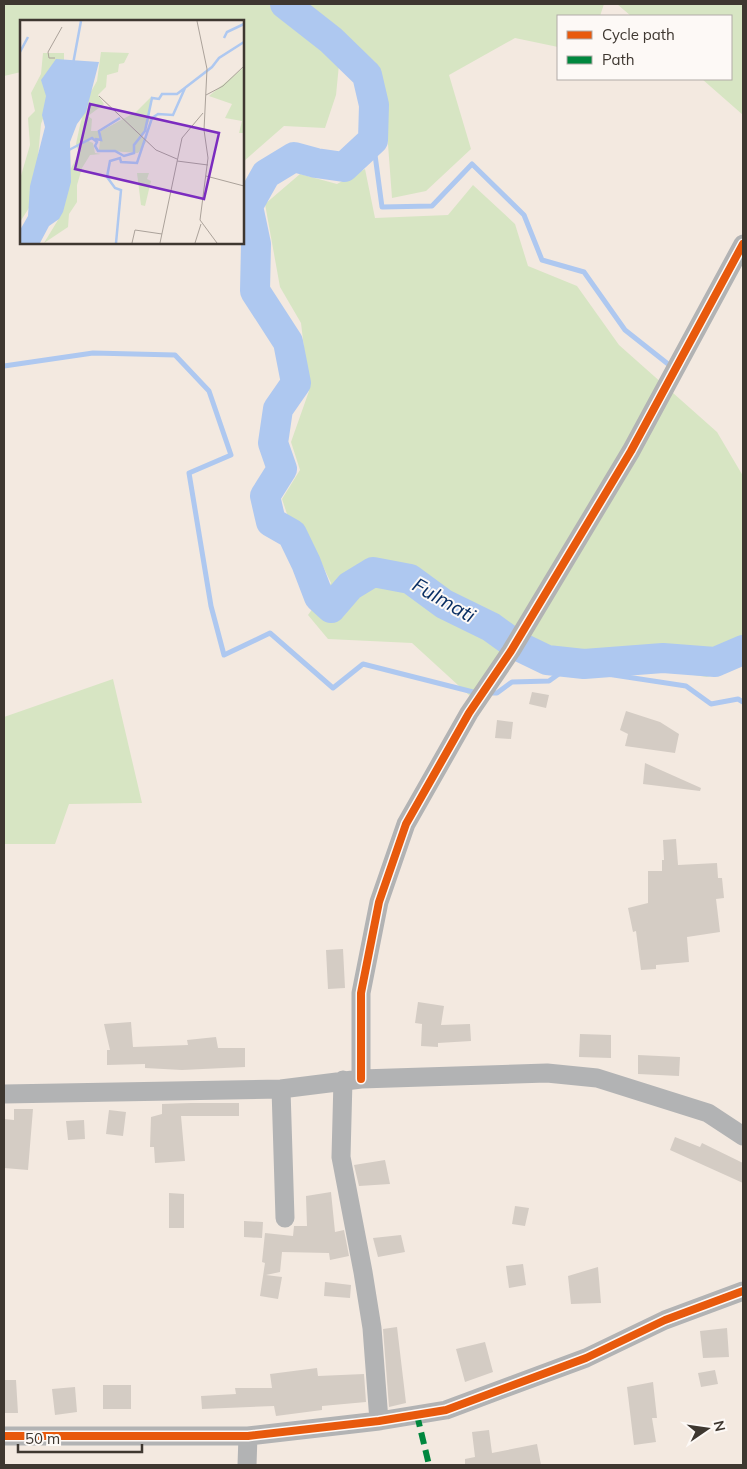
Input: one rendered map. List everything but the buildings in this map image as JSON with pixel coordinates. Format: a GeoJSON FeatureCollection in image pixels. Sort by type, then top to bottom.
{"type":"FeatureCollection","features":[{"type":"Feature","properties":{"kind":"street"},"geometry":{"type":"LineString","coordinates":[[379,1421],[372,1328],[341,1157],[352,1080],[361,993],[379,902],[406,824],[469,713],[555,580],[631,451],[743,244]]}},
{"type":"Feature","properties":{"kind":"street"},"geometry":{"type":"LineString","coordinates":[[4,1094],[281,1090],[352,1080],[547,1073],[597,1078],[708,1113],[743,1136]]}},
{"type":"Feature","properties":{"kind":"street"},"geometry":{"type":"LineString","coordinates":[[281,1090],[285,1218]]}},
{"type":"Feature","properties":{"kind":"street"},"geometry":{"type":"LineString","coordinates":[[4,1436],[248,1436],[379,1421],[446,1410],[586,1358],[664,1320],[743,1291]]}},
{"type":"Feature","properties":{"kind":"street"},"geometry":{"type":"LineString","coordinates":[[247,1465],[248,1436]]}},
{"type":"Feature","properties":{"kind":"green space"},"geometry":{"type":"Polygon","coordinates":[[[4,4],[604,4],[600,15],[557,15],[557,47],[515,38],[449,75],[471,149],[426,191],[392,198],[384,90],[375,62],[342,34],[336,95],[325,128],[284,126],[244,161],[244,20],[20,20],[20,72],[4,76],[4,4]]]}},
{"type":"Feature","properties":{"kind":"green space"},"geometry":{"type":"Polygon","coordinates":[[[617,4],[743,4],[743,115],[703,80],[732,80],[732,15],[630,15],[617,4]]]}},
{"type":"Feature","properties":{"kind":"green space"},"geometry":{"type":"Polygon","coordinates":[[[365,169],[375,218],[448,215],[473,185],[515,224],[528,266],[577,286],[619,345],[717,432],[743,476],[743,666],[707,677],[544,652],[523,639],[470,696],[412,643],[328,639],[308,615],[331,583],[305,528],[287,514],[282,499],[300,470],[291,442],[309,391],[301,323],[280,287],[265,204],[300,174],[337,184],[365,169]]]}},
{"type":"Feature","properties":{"kind":"green space"},"geometry":{"type":"Polygon","coordinates":[[[113,679],[142,803],[69,804],[55,844],[4,844],[4,717],[113,679]]]}},
{"type":"Feature","properties":{"kind":"waterway","name":"Fulmati"},"geometry":{"type":"LineString","coordinates":[[285,4],[331,40],[367,75],[374,105],[373,140],[344,167],[316,163],[294,157],[266,174],[248,206],[256,244],[255,291],[288,342],[296,383],[278,409],[273,443],[282,469],[265,496],[271,522],[292,534],[319,597],[331,608],[350,586],[373,572],[410,579],[444,604],[491,627],[516,645],[547,660],[584,664],[663,658],[715,662],[743,650]]}},
{"type":"Feature","properties":{"kind":"waterway"},"geometry":{"type":"LineString","coordinates":[[373,140],[382,207],[432,206],[472,164],[524,215],[542,260],[584,272],[625,330],[668,364]]}},
{"type":"Feature","properties":{"kind":"waterway"},"geometry":{"type":"LineString","coordinates":[[4,366],[93,353],[175,355],[209,391],[231,455],[189,473],[211,606],[224,655],[270,633],[333,688],[363,664],[477,693]]}},
{"type":"Feature","properties":{"kind":"waterway"},"geometry":{"type":"LineString","coordinates":[[488,693],[497,693],[512,682],[549,681],[574,663],[607,674],[686,686],[711,704],[738,699],[743,702]]}},
{"type":"Feature","properties":{"kind":"marked path"},"geometry":{"type":"LineString","coordinates":[[417,1415],[429,1465]]}},
{"type":"Feature","properties":{"kind":"cycle path"},"geometry":{"type":"LineString","coordinates":[[361,1079],[361,993],[379,902],[406,824],[469,713],[511,651],[631,451],[743,244]]}},
{"type":"Feature","properties":{"kind":"cycle path"},"geometry":{"type":"LineString","coordinates":[[4,1436],[248,1436],[379,1421],[446,1410],[586,1358],[665,1320],[743,1291]]}}]}
